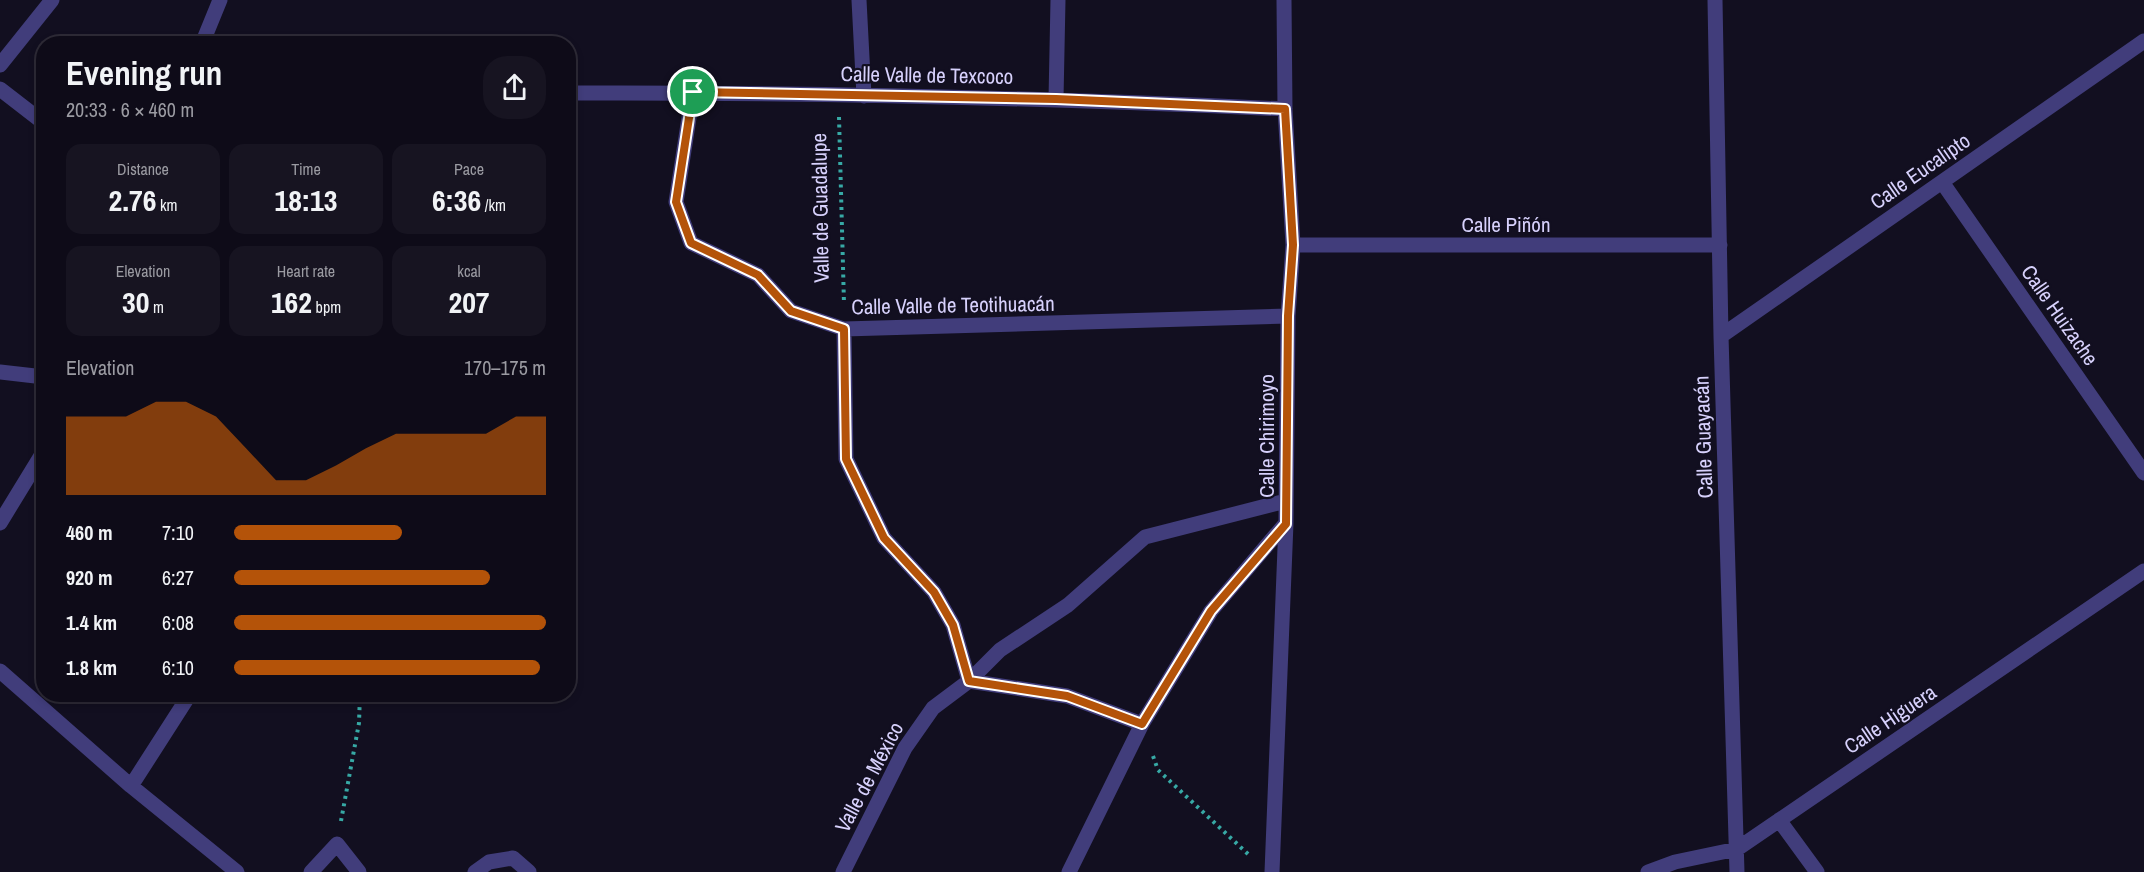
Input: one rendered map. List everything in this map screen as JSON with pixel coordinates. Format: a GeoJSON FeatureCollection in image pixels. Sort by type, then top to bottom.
{"type":"FeatureCollection","features":[{"type":"Feature","properties":{"kind":"street"},"geometry":{"type":"LineString","coordinates":[[0,65],[52,0]]}},
{"type":"Feature","properties":{"kind":"street"},"geometry":{"type":"LineString","coordinates":[[205,36],[220,0]]}},
{"type":"Feature","properties":{"kind":"street"},"geometry":{"type":"LineString","coordinates":[[859,0],[864,96]]}},
{"type":"Feature","properties":{"kind":"street"},"geometry":{"type":"LineString","coordinates":[[1056,99],[1058,0]]}},
{"type":"Feature","properties":{"kind":"street","name":"Calle Chirimoyo"},"geometry":{"type":"LineString","coordinates":[[1272,872],[1286,524],[1288,316],[1293,245],[1285,109],[1284,0]]}},
{"type":"Feature","properties":{"kind":"street","name":"Calle Guayacán"},"geometry":{"type":"LineString","coordinates":[[1715,0],[1721,336],[1737,872]]}},
{"type":"Feature","properties":{"kind":"street","name":"Calle Eucalipto"},"geometry":{"type":"LineString","coordinates":[[1721,336],[2144,41]]}},
{"type":"Feature","properties":{"kind":"street"},"geometry":{"type":"LineString","coordinates":[[0,89],[36,117]]}},
{"type":"Feature","properties":{"kind":"street","name":"Calle Valle de Texcoco"},"geometry":{"type":"LineString","coordinates":[[576,93],[693,92],[1056,99],[1285,109]]}},
{"type":"Feature","properties":{"kind":"street","name":"Calle Valle de Teotihuacán"},"geometry":{"type":"LineString","coordinates":[[693,92],[676,202],[691,243],[758,275],[791,311],[844,329],[1288,316]]}},
{"type":"Feature","properties":{"kind":"street","name":"Calle Huizache"},"geometry":{"type":"LineString","coordinates":[[1942,182],[2144,473]]}},
{"type":"Feature","properties":{"kind":"street","name":"Calle Piñón"},"geometry":{"type":"LineString","coordinates":[[1293,245],[1720,245]]}},
{"type":"Feature","properties":{"kind":"street"},"geometry":{"type":"LineString","coordinates":[[844,329],[846,459],[884,538],[934,592],[953,625],[969,681],[1067,696],[1142,724]]}},
{"type":"Feature","properties":{"kind":"street"},"geometry":{"type":"LineString","coordinates":[[0,372],[36,376]]}},
{"type":"Feature","properties":{"kind":"street"},"geometry":{"type":"LineString","coordinates":[[0,523],[36,464]]}},
{"type":"Feature","properties":{"kind":"street","name":"Valle de México"},"geometry":{"type":"LineString","coordinates":[[843,872],[905,748],[933,708],[969,681],[1000,650],[1068,605],[1145,537],[1286,501]]}},
{"type":"Feature","properties":{"kind":"street"},"geometry":{"type":"LineString","coordinates":[[1069,872],[1142,724],[1211,611],[1286,524]]}},
{"type":"Feature","properties":{"kind":"street","name":"Calle Higuera"},"geometry":{"type":"LineString","coordinates":[[1648,872],[1675,862],[1737,849],[2144,572]]}},
{"type":"Feature","properties":{"kind":"street"},"geometry":{"type":"LineString","coordinates":[[0,671],[131,786],[237,872]]}},
{"type":"Feature","properties":{"kind":"street"},"geometry":{"type":"LineString","coordinates":[[131,786],[184,702]]}},
{"type":"Feature","properties":{"kind":"street"},"geometry":{"type":"LineString","coordinates":[[1779,820],[1817,872]]}},
{"type":"Feature","properties":{"kind":"street"},"geometry":{"type":"LineString","coordinates":[[311,872],[337,844],[359,872]]}},
{"type":"Feature","properties":{"kind":"street"},"geometry":{"type":"LineString","coordinates":[[475,872],[489,862],[513,858],[529,872]]}},
{"type":"Feature","properties":{"kind":"path","name":"Valle de Guadalupe"},"geometry":{"type":"LineString","coordinates":[[838,95],[844,329]]}},
{"type":"Feature","properties":{"kind":"path"},"geometry":{"type":"LineString","coordinates":[[337,844],[359,723],[360,702]]}},
{"type":"Feature","properties":{"kind":"path"},"geometry":{"type":"LineString","coordinates":[[1142,724],[1158,770],[1250,856]]}},
{"type":"Feature","properties":{"kind":"route"},"geometry":{"type":"LineString","coordinates":[[693,92],[1056,99],[1285,109],[1293,245],[1288,316],[1286,524],[1211,611],[1142,724],[1067,696],[969,681],[953,625],[934,592],[884,538],[846,459],[844,329],[791,311],[758,275],[691,243],[676,202],[693,92]]}}]}
